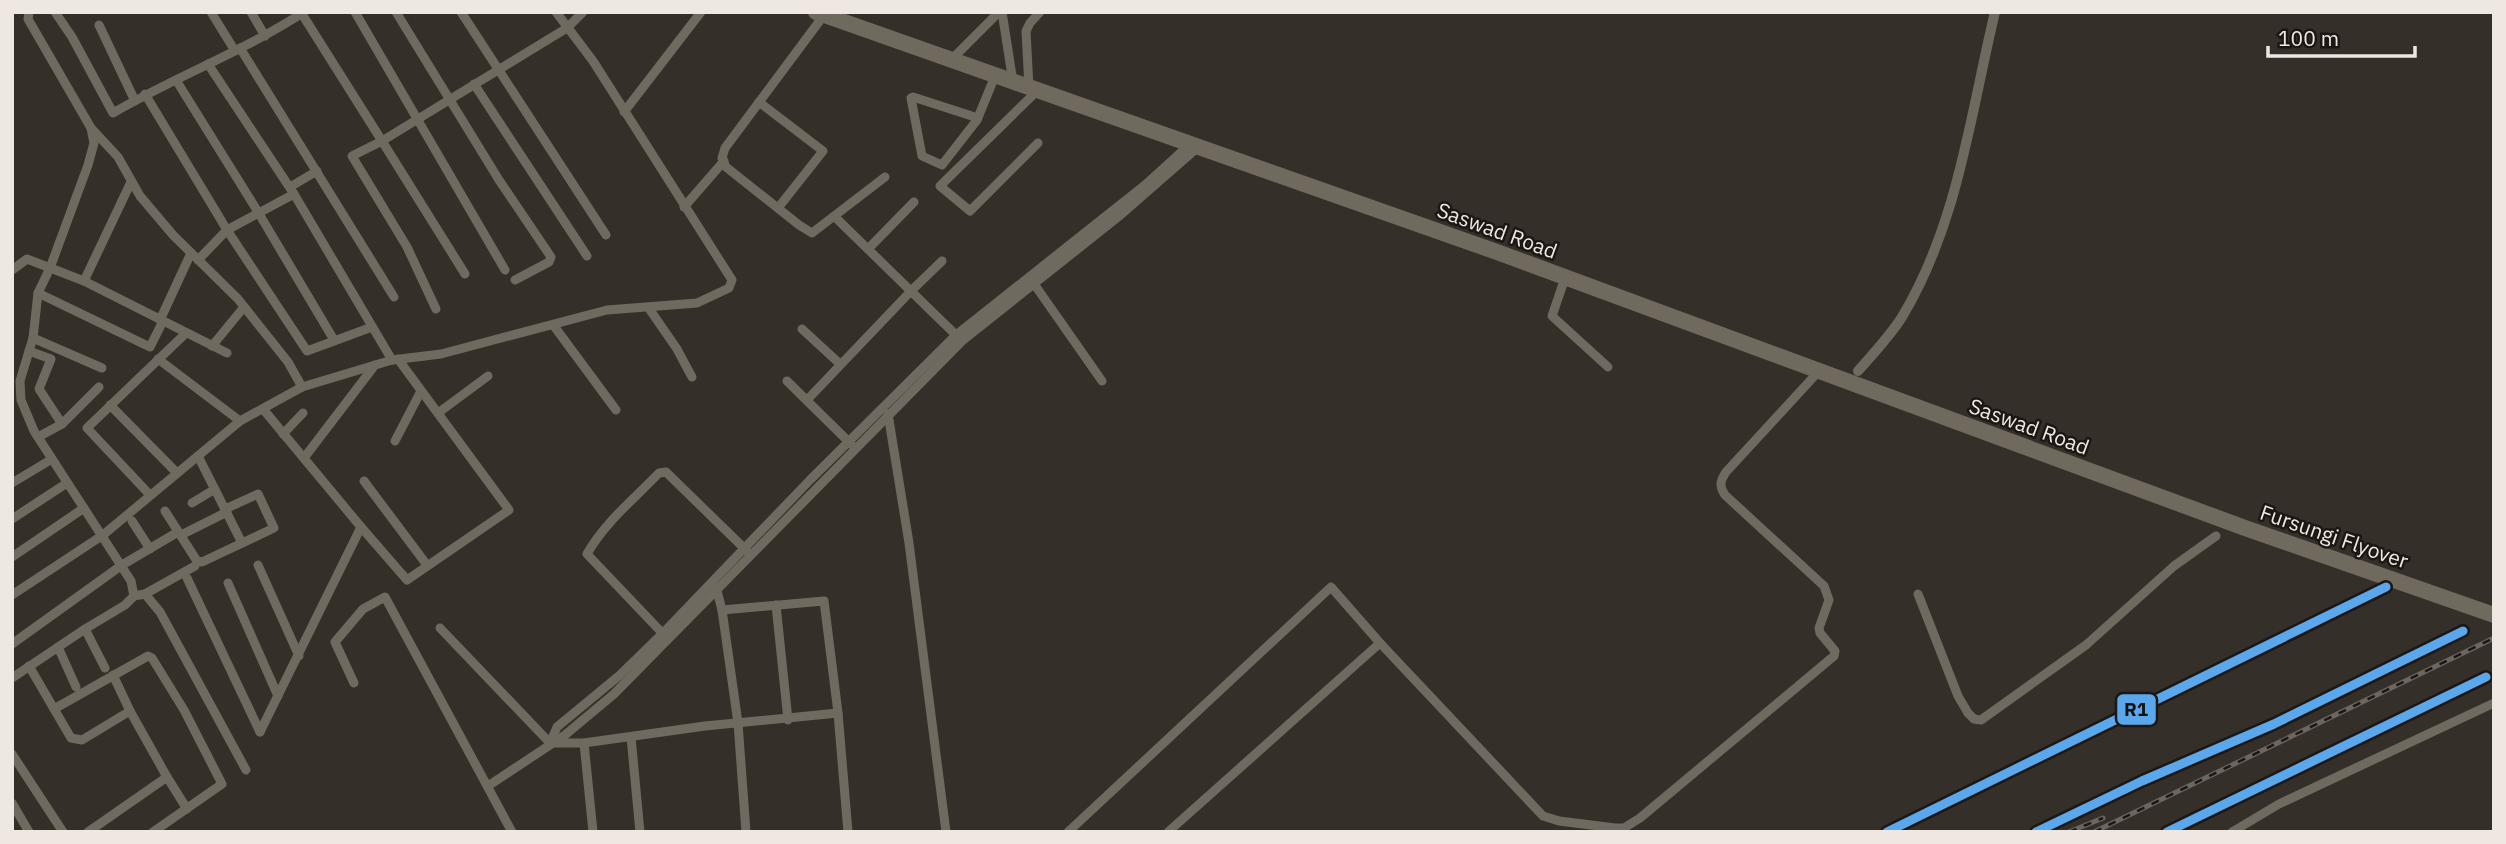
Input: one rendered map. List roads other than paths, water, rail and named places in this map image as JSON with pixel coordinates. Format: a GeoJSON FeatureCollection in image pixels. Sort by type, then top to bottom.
{"type":"FeatureCollection","features":[{"type":"Feature","properties":{"kind":"highway","name":"Saswad Road"},"geometry":{"type":"LineString","coordinates":[[820,14],[1565,278],[2161,497]]}},
{"type":"Feature","properties":{"kind":"highway","name":"Fursungi Flyover"},"geometry":{"type":"LineString","coordinates":[[2161,497],[2494,615]]}},
{"type":"Feature","properties":{"kind":"street"},"geometry":{"type":"LineString","coordinates":[[29,12],[28,19],[91,128],[118,157],[131,182],[165,225],[244,307],[288,362],[302,387]]}},
{"type":"Feature","properties":{"kind":"street"},"geometry":{"type":"LineString","coordinates":[[55,12],[72,37],[113,113],[145,94],[265,36],[303,13],[465,274]]}},
{"type":"Feature","properties":{"kind":"street"},"geometry":{"type":"LineString","coordinates":[[211,12],[317,171],[394,297]]}},
{"type":"Feature","properties":{"kind":"street"},"geometry":{"type":"LineString","coordinates":[[251,12],[265,36]]}},
{"type":"Feature","properties":{"kind":"street"},"geometry":{"type":"LineString","coordinates":[[355,12],[505,270]]}},
{"type":"Feature","properties":{"kind":"street"},"geometry":{"type":"LineString","coordinates":[[396,12],[449,100],[551,257],[549,262],[515,280]]}},
{"type":"Feature","properties":{"kind":"street"},"geometry":{"type":"LineString","coordinates":[[461,12],[606,235]]}},
{"type":"Feature","properties":{"kind":"street"},"geometry":{"type":"LineString","coordinates":[[12,595],[103,535],[240,421],[302,387],[375,365],[441,354],[607,310],[697,303],[729,288],[732,280],[593,61],[556,12]]}},
{"type":"Feature","properties":{"kind":"street"},"geometry":{"type":"LineString","coordinates":[[436,309],[407,247],[352,156],[382,141],[567,28],[583,12]]}},
{"type":"Feature","properties":{"kind":"street"},"geometry":{"type":"LineString","coordinates":[[624,112],[701,12]]}},
{"type":"Feature","properties":{"kind":"street"},"geometry":{"type":"LineString","coordinates":[[951,60],[1001,12]]}},
{"type":"Feature","properties":{"kind":"street"},"geometry":{"type":"LineString","coordinates":[[1001,12],[1013,82]]}},
{"type":"Feature","properties":{"kind":"street"},"geometry":{"type":"LineString","coordinates":[[1038,143],[970,211],[940,185],[1033,89],[1026,31],[1040,12]]}},
{"type":"Feature","properties":{"kind":"street"},"geometry":{"type":"LineString","coordinates":[[1858,371],[1901,318],[1930,259],[1958,181],[1995,12]]}},
{"type":"Feature","properties":{"kind":"street"},"geometry":{"type":"LineString","coordinates":[[820,14],[725,148],[726,167],[812,233],[885,177]]}},
{"type":"Feature","properties":{"kind":"street"},"geometry":{"type":"LineString","coordinates":[[99,25],[135,101]]}},
{"type":"Feature","properties":{"kind":"street"},"geometry":{"type":"LineString","coordinates":[[208,64],[292,191],[372,327],[509,510],[407,580],[263,409]]}},
{"type":"Feature","properties":{"kind":"street"},"geometry":{"type":"LineString","coordinates":[[978,118],[913,97],[911,99],[922,156],[940,164],[944,163],[978,118],[995,76]]}},
{"type":"Feature","properties":{"kind":"street"},"geometry":{"type":"LineString","coordinates":[[176,80],[334,340]]}},
{"type":"Feature","properties":{"kind":"street"},"geometry":{"type":"LineString","coordinates":[[474,83],[587,256]]}},
{"type":"Feature","properties":{"kind":"street"},"geometry":{"type":"LineString","coordinates":[[145,94],[227,230],[307,351],[372,327]]}},
{"type":"Feature","properties":{"kind":"street"},"geometry":{"type":"LineString","coordinates":[[760,102],[823,151],[778,208]]}},
{"type":"Feature","properties":{"kind":"street"},"geometry":{"type":"LineString","coordinates":[[91,128],[94,143],[50,268],[38,293],[33,338],[20,381],[21,400],[38,438],[131,581],[134,596]]}},
{"type":"Feature","properties":{"kind":"street"},"geometry":{"type":"LineString","coordinates":[[551,743],[557,727],[665,637],[852,445],[886,405],[959,338],[1193,147]]}},
{"type":"Feature","properties":{"kind":"street"},"geometry":{"type":"LineString","coordinates":[[684,207],[724,161]]}},
{"type":"Feature","properties":{"kind":"street"},"geometry":{"type":"LineString","coordinates":[[38,293],[150,348],[194,256],[227,230],[292,191],[317,171]]}},
{"type":"Feature","properties":{"kind":"street"},"geometry":{"type":"LineString","coordinates":[[84,281],[131,182]]}},
{"type":"Feature","properties":{"kind":"street"},"geometry":{"type":"LineString","coordinates":[[868,248],[914,202]]}},
{"type":"Feature","properties":{"kind":"street"},"geometry":{"type":"LineString","coordinates":[[836,218],[959,338]]}},
{"type":"Feature","properties":{"kind":"street"},"geometry":{"type":"LineString","coordinates":[[12,270],[27,259],[84,281],[227,353]]}},
{"type":"Feature","properties":{"kind":"street"},"geometry":{"type":"LineString","coordinates":[[807,400],[942,261]]}},
{"type":"Feature","properties":{"kind":"street"},"geometry":{"type":"LineString","coordinates":[[1565,278],[1552,316],[1608,367]]}},
{"type":"Feature","properties":{"kind":"street"},"geometry":{"type":"LineString","coordinates":[[1032,281],[1102,381]]}},
{"type":"Feature","properties":{"kind":"street"},"geometry":{"type":"LineString","coordinates":[[212,345],[244,307]]}},
{"type":"Feature","properties":{"kind":"street"},"geometry":{"type":"LineString","coordinates":[[648,307],[677,349],[692,377]]}},
{"type":"Feature","properties":{"kind":"street"},"geometry":{"type":"LineString","coordinates":[[554,326],[616,410]]}},
{"type":"Feature","properties":{"kind":"street"},"geometry":{"type":"LineString","coordinates":[[802,328],[840,365]]}},
{"type":"Feature","properties":{"kind":"street"},"geometry":{"type":"LineString","coordinates":[[150,495],[87,428],[186,333]]}},
{"type":"Feature","properties":{"kind":"street"},"geometry":{"type":"LineString","coordinates":[[33,338],[102,368]]}},
{"type":"Feature","properties":{"kind":"street"},"geometry":{"type":"LineString","coordinates":[[852,445],[888,416],[959,338]]}},
{"type":"Feature","properties":{"kind":"street"},"geometry":{"type":"LineString","coordinates":[[29,351],[51,359],[39,388],[62,424]]}},
{"type":"Feature","properties":{"kind":"street"},"geometry":{"type":"LineString","coordinates":[[158,359],[240,421]]}},
{"type":"Feature","properties":{"kind":"street"},"geometry":{"type":"LineString","coordinates":[[304,458],[375,365]]}},
{"type":"Feature","properties":{"kind":"street"},"geometry":{"type":"LineString","coordinates":[[1068,832],[1331,587],[1543,816],[1559,821],[1615,828],[1630,825],[1834,656],[1835,651],[1820,634],[1819,628],[1829,600],[1828,591],[1720,488],[1726,472],[1819,371]]}},
{"type":"Feature","properties":{"kind":"street"},"geometry":{"type":"LineString","coordinates":[[438,413],[488,376]]}},
{"type":"Feature","properties":{"kind":"street"},"geometry":{"type":"LineString","coordinates":[[788,381],[852,445]]}},
{"type":"Feature","properties":{"kind":"street"},"geometry":{"type":"LineString","coordinates":[[38,438],[62,424],[99,387]]}},
{"type":"Feature","properties":{"kind":"street"},"geometry":{"type":"LineString","coordinates":[[395,440],[421,391]]}},
{"type":"Feature","properties":{"kind":"street"},"geometry":{"type":"LineString","coordinates":[[110,405],[177,473]]}},
{"type":"Feature","properties":{"kind":"street"},"geometry":{"type":"LineString","coordinates":[[886,405],[909,543],[946,832]]}},
{"type":"Feature","properties":{"kind":"street"},"geometry":{"type":"LineString","coordinates":[[284,433],[303,413]]}},
{"type":"Feature","properties":{"kind":"street"},"geometry":{"type":"LineString","coordinates":[[198,456],[242,543]]}},
{"type":"Feature","properties":{"kind":"street"},"geometry":{"type":"LineString","coordinates":[[12,483],[52,459]]}},
{"type":"Feature","properties":{"kind":"street"},"geometry":{"type":"LineString","coordinates":[[665,637],[587,554],[593,543],[659,473],[666,472],[747,552]]}},
{"type":"Feature","properties":{"kind":"street"},"geometry":{"type":"LineString","coordinates":[[364,481],[428,565]]}},
{"type":"Feature","properties":{"kind":"street"},"geometry":{"type":"LineString","coordinates":[[12,519],[67,483]]}},
{"type":"Feature","properties":{"kind":"street"},"geometry":{"type":"LineString","coordinates":[[192,503],[215,489]]}},
{"type":"Feature","properties":{"kind":"street"},"geometry":{"type":"LineString","coordinates":[[12,643],[121,565],[180,533],[257,495],[260,496],[274,527],[199,562],[180,533],[165,511]]}},
{"type":"Feature","properties":{"kind":"street"},"geometry":{"type":"LineString","coordinates":[[12,557],[84,508]]}},
{"type":"Feature","properties":{"kind":"street"},"geometry":{"type":"LineString","coordinates":[[132,521],[150,549]]}},
{"type":"Feature","properties":{"kind":"street"},"geometry":{"type":"LineString","coordinates":[[187,578],[260,733],[361,527]]}},
{"type":"Feature","properties":{"kind":"street"},"geometry":{"type":"LineString","coordinates":[[1918,594],[1958,696],[1968,713],[1974,719],[1981,720],[2086,645],[2174,566],[2216,536]]}},
{"type":"Feature","properties":{"kind":"street"},"geometry":{"type":"LineString","coordinates":[[258,565],[299,656]]}},
{"type":"Feature","properties":{"kind":"street"},"geometry":{"type":"LineString","coordinates":[[12,678],[125,605],[134,596],[145,594],[195,566]]}},
{"type":"Feature","properties":{"kind":"street"},"geometry":{"type":"LineString","coordinates":[[228,583],[278,696]]}},
{"type":"Feature","properties":{"kind":"street"},"geometry":{"type":"LineString","coordinates":[[715,585],[722,610],[738,723],[746,832]]}},
{"type":"Feature","properties":{"kind":"street"},"geometry":{"type":"LineString","coordinates":[[145,594],[160,612],[188,660],[246,770]]}},
{"type":"Feature","properties":{"kind":"street"},"geometry":{"type":"LineString","coordinates":[[354,683],[335,642],[363,609],[385,597],[512,832]]}},
{"type":"Feature","properties":{"kind":"street"},"geometry":{"type":"LineString","coordinates":[[722,610],[824,601],[838,713],[848,832]]}},
{"type":"Feature","properties":{"kind":"street"},"geometry":{"type":"LineString","coordinates":[[776,605],[788,720]]}},
{"type":"Feature","properties":{"kind":"street"},"geometry":{"type":"LineString","coordinates":[[440,628],[551,743]]}},
{"type":"Feature","properties":{"kind":"street"},"geometry":{"type":"LineString","coordinates":[[85,629],[105,668]]}},
{"type":"Feature","properties":{"kind":"street"},"geometry":{"type":"LineString","coordinates":[[1168,832],[1380,643]]}},
{"type":"Feature","properties":{"kind":"street"},"geometry":{"type":"LineString","coordinates":[[58,647],[76,687]]}},
{"type":"Feature","properties":{"kind":"street"},"geometry":{"type":"LineString","coordinates":[[54,709],[148,656],[152,658],[184,710],[222,784],[153,832]]}},
{"type":"Feature","properties":{"kind":"street"},"geometry":{"type":"LineString","coordinates":[[29,666],[71,738],[75,740],[82,740],[130,711]]}},
{"type":"Feature","properties":{"kind":"street"},"geometry":{"type":"LineString","coordinates":[[113,675],[130,711],[187,809]]}},
{"type":"Feature","properties":{"kind":"street"},"geometry":{"type":"LineString","coordinates":[[2232,832],[2279,804],[2494,702]]}},
{"type":"Feature","properties":{"kind":"street"},"geometry":{"type":"LineString","coordinates":[[488,786],[551,743],[584,743],[838,713]]}},
{"type":"Feature","properties":{"kind":"street"},"geometry":{"type":"LineString","coordinates":[[631,737],[640,832]]}},
{"type":"Feature","properties":{"kind":"street"},"geometry":{"type":"LineString","coordinates":[[584,743],[593,832]]}},
{"type":"Feature","properties":{"kind":"street"},"geometry":{"type":"LineString","coordinates":[[12,754],[63,832]]}},
{"type":"Feature","properties":{"kind":"street"},"geometry":{"type":"LineString","coordinates":[[88,832],[167,778]]}},
{"type":"Feature","properties":{"kind":"street"},"geometry":{"type":"LineString","coordinates":[[12,803],[29,832]]}},
{"type":"Feature","properties":{"kind":"railway"},"geometry":{"type":"LineString","coordinates":[[1887,832],[2386,587]]}},
{"type":"Feature","properties":{"kind":"railway"},"geometry":{"type":"LineString","coordinates":[[2036,832],[2142,781],[2274,724],[2463,631]]}},
{"type":"Feature","properties":{"kind":"railway"},"geometry":{"type":"LineString","coordinates":[[2094,832],[2494,638]]}},
{"type":"Feature","properties":{"kind":"railway"},"geometry":{"type":"LineString","coordinates":[[2167,832],[2486,677]]}},
{"type":"Feature","properties":{"kind":"railway"},"geometry":{"type":"LineString","coordinates":[[2069,832],[2103,818]]}}]}
